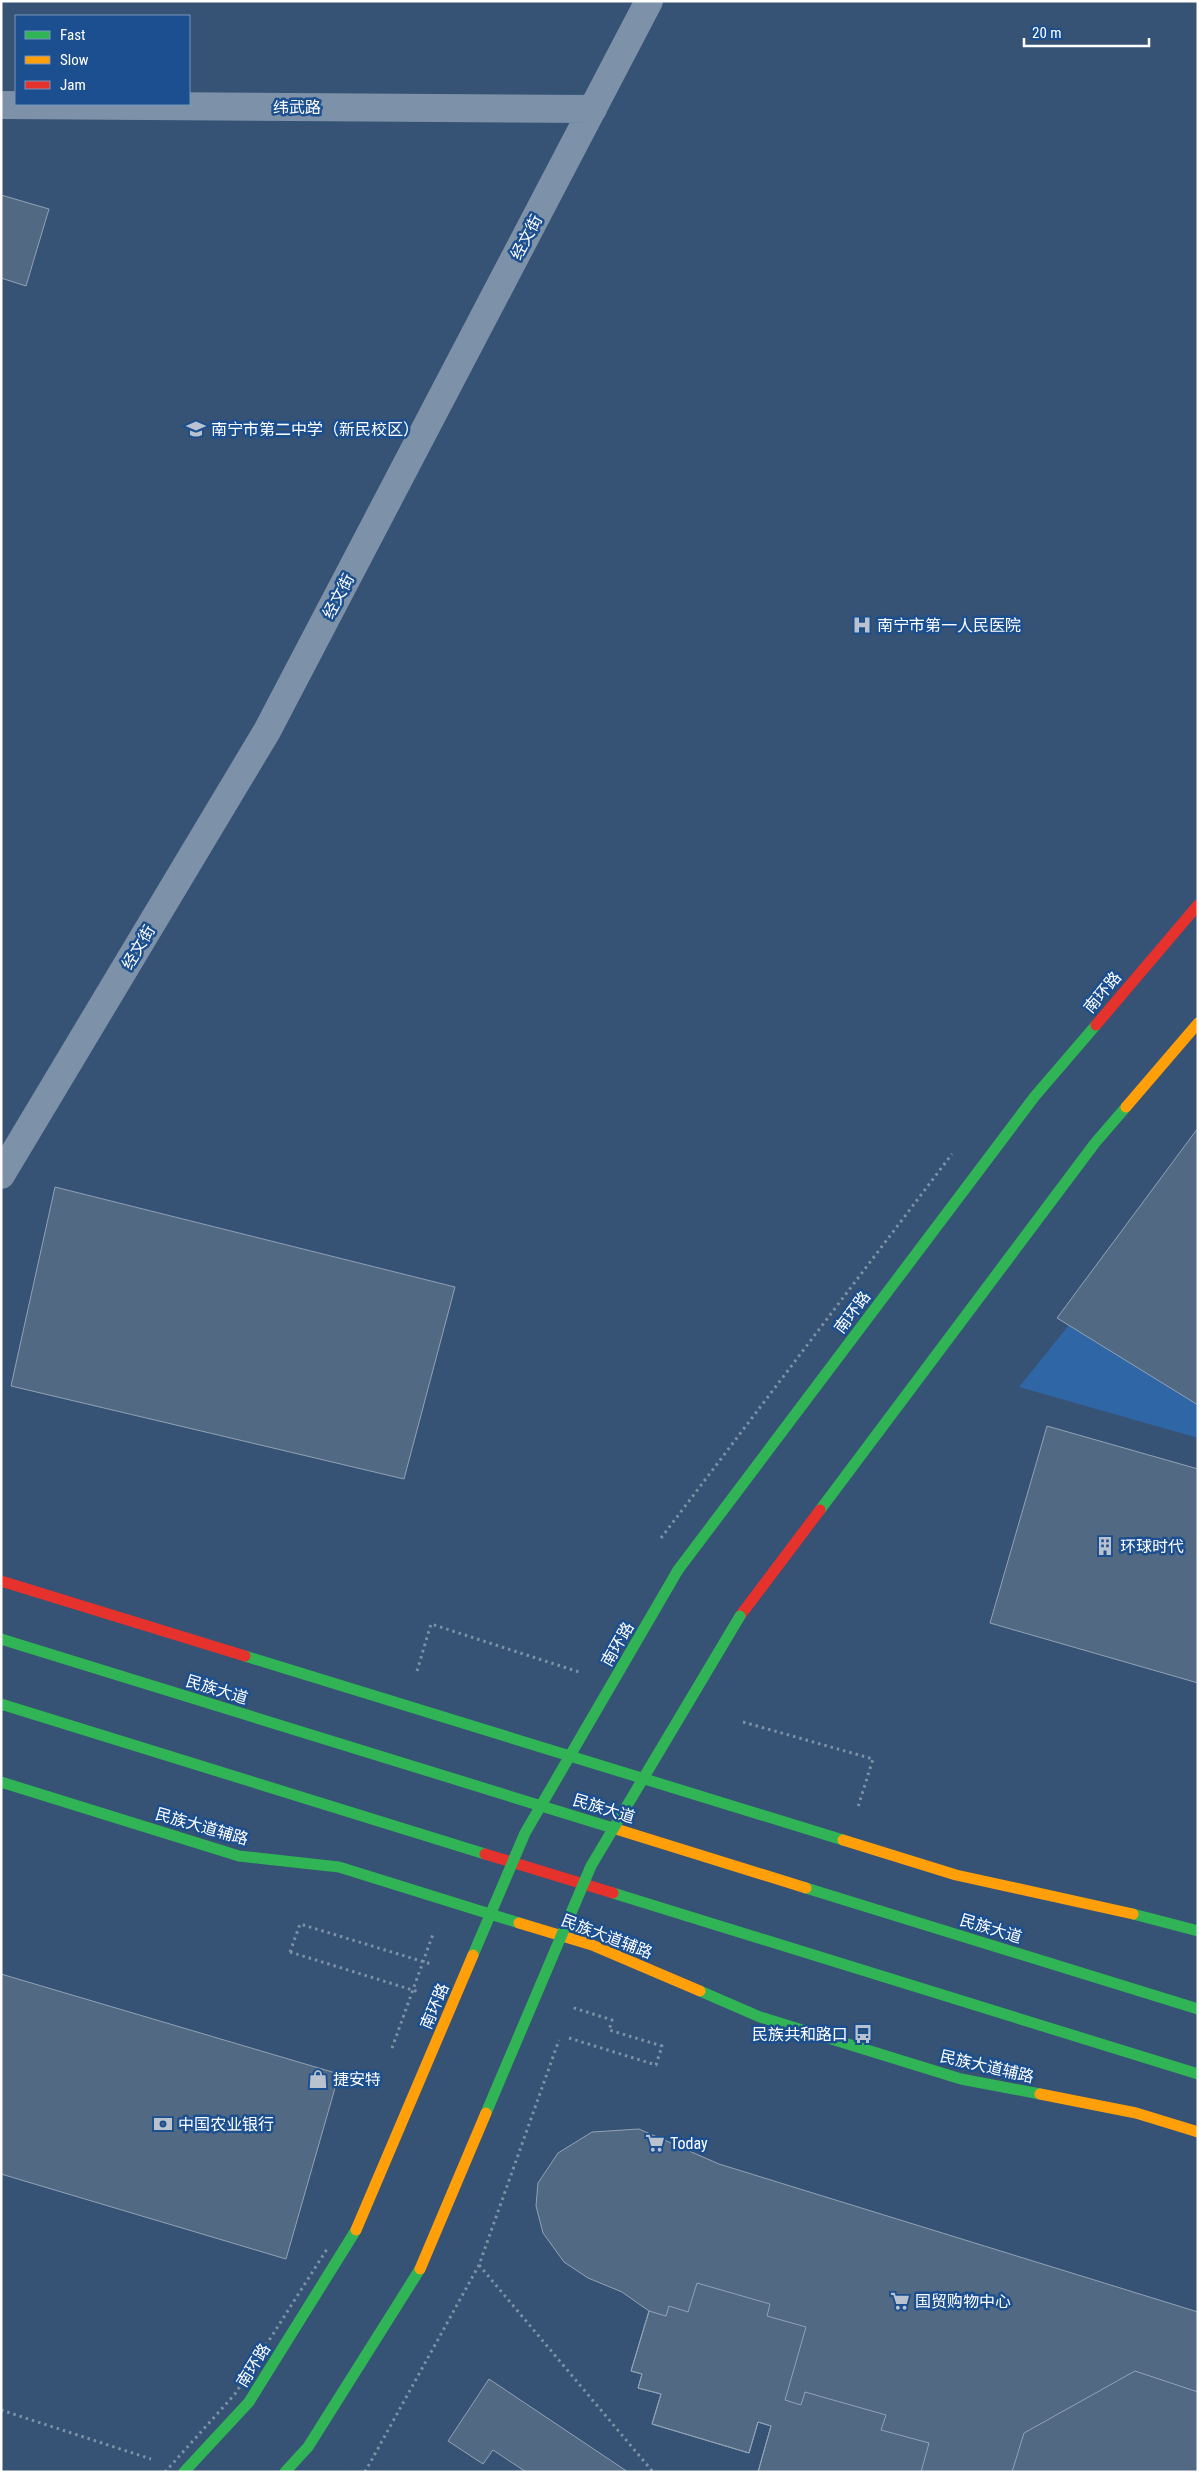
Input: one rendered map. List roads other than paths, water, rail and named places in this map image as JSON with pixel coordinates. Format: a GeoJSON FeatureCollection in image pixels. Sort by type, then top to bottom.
{"type":"FeatureCollection","features":[{"type":"Feature","properties":{"kind":"main road","name":"南环路"},"geometry":{"type":"LineString","coordinates":[[184,2472],[249,2402],[356,2230],[526,1833],[678,1570],[1034,1096],[1198,905]]}},
{"type":"Feature","properties":{"kind":"main road"},"geometry":{"type":"LineString","coordinates":[[285,2472],[308,2447],[420,2270],[591,1866],[740,1616],[1095,1143],[1198,1023]]}},
{"type":"Feature","properties":{"kind":"main road"},"geometry":{"type":"LineString","coordinates":[[1,1581],[956,1876],[1171,1922],[1198,1931]]}},
{"type":"Feature","properties":{"kind":"main road","name":"民族大道"},"geometry":{"type":"LineString","coordinates":[[1,1639],[1198,2009]]}},
{"type":"Feature","properties":{"kind":"main road"},"geometry":{"type":"LineString","coordinates":[[1,1704],[1198,2074]]}},
{"type":"Feature","properties":{"kind":"main road","name":"民族大道辅路"},"geometry":{"type":"LineString","coordinates":[[1,1782],[239,1856],[339,1867],[592,1945],[760,2017],[952,2076],[1136,2113],[1198,2132]]}},
{"type":"Feature","properties":{"kind":"main road"},"geometry":{"type":"LineString","coordinates":[[1102,2044],[1172,2078]]}},
{"type":"Feature","properties":{"kind":"street","name":"经文街"},"geometry":{"type":"LineString","coordinates":[[1,1175],[267,730],[649,1]]}},
{"type":"Feature","properties":{"kind":"street","name":"纬武路"},"geometry":{"type":"LineString","coordinates":[[1,105],[593,108]]}},
{"type":"Feature","properties":{"kind":"place","name":"南宁市第二中学（新民校区）"},"geometry":{"type":"Point","coordinates":[196,429]}},
{"type":"Feature","properties":{"kind":"place","name":"南宁市第一人民医院"},"geometry":{"type":"Point","coordinates":[862,625]}},
{"type":"Feature","properties":{"kind":"place","name":"环球时代"},"geometry":{"type":"Point","coordinates":[1105,1546]}},
{"type":"Feature","properties":{"kind":"place","name":"民族共和路口"},"geometry":{"type":"Point","coordinates":[863,2034]}},
{"type":"Feature","properties":{"kind":"place","name":"捷安特"},"geometry":{"type":"Point","coordinates":[318,2079]}},
{"type":"Feature","properties":{"kind":"place","name":"中国农业银行"},"geometry":{"type":"Point","coordinates":[163,2124]}},
{"type":"Feature","properties":{"kind":"place","name":"Today"},"geometry":{"type":"Point","coordinates":[655,2143]}},
{"type":"Feature","properties":{"kind":"place","name":"国贸购物中心"},"geometry":{"type":"Point","coordinates":[900,2301]}}]}
